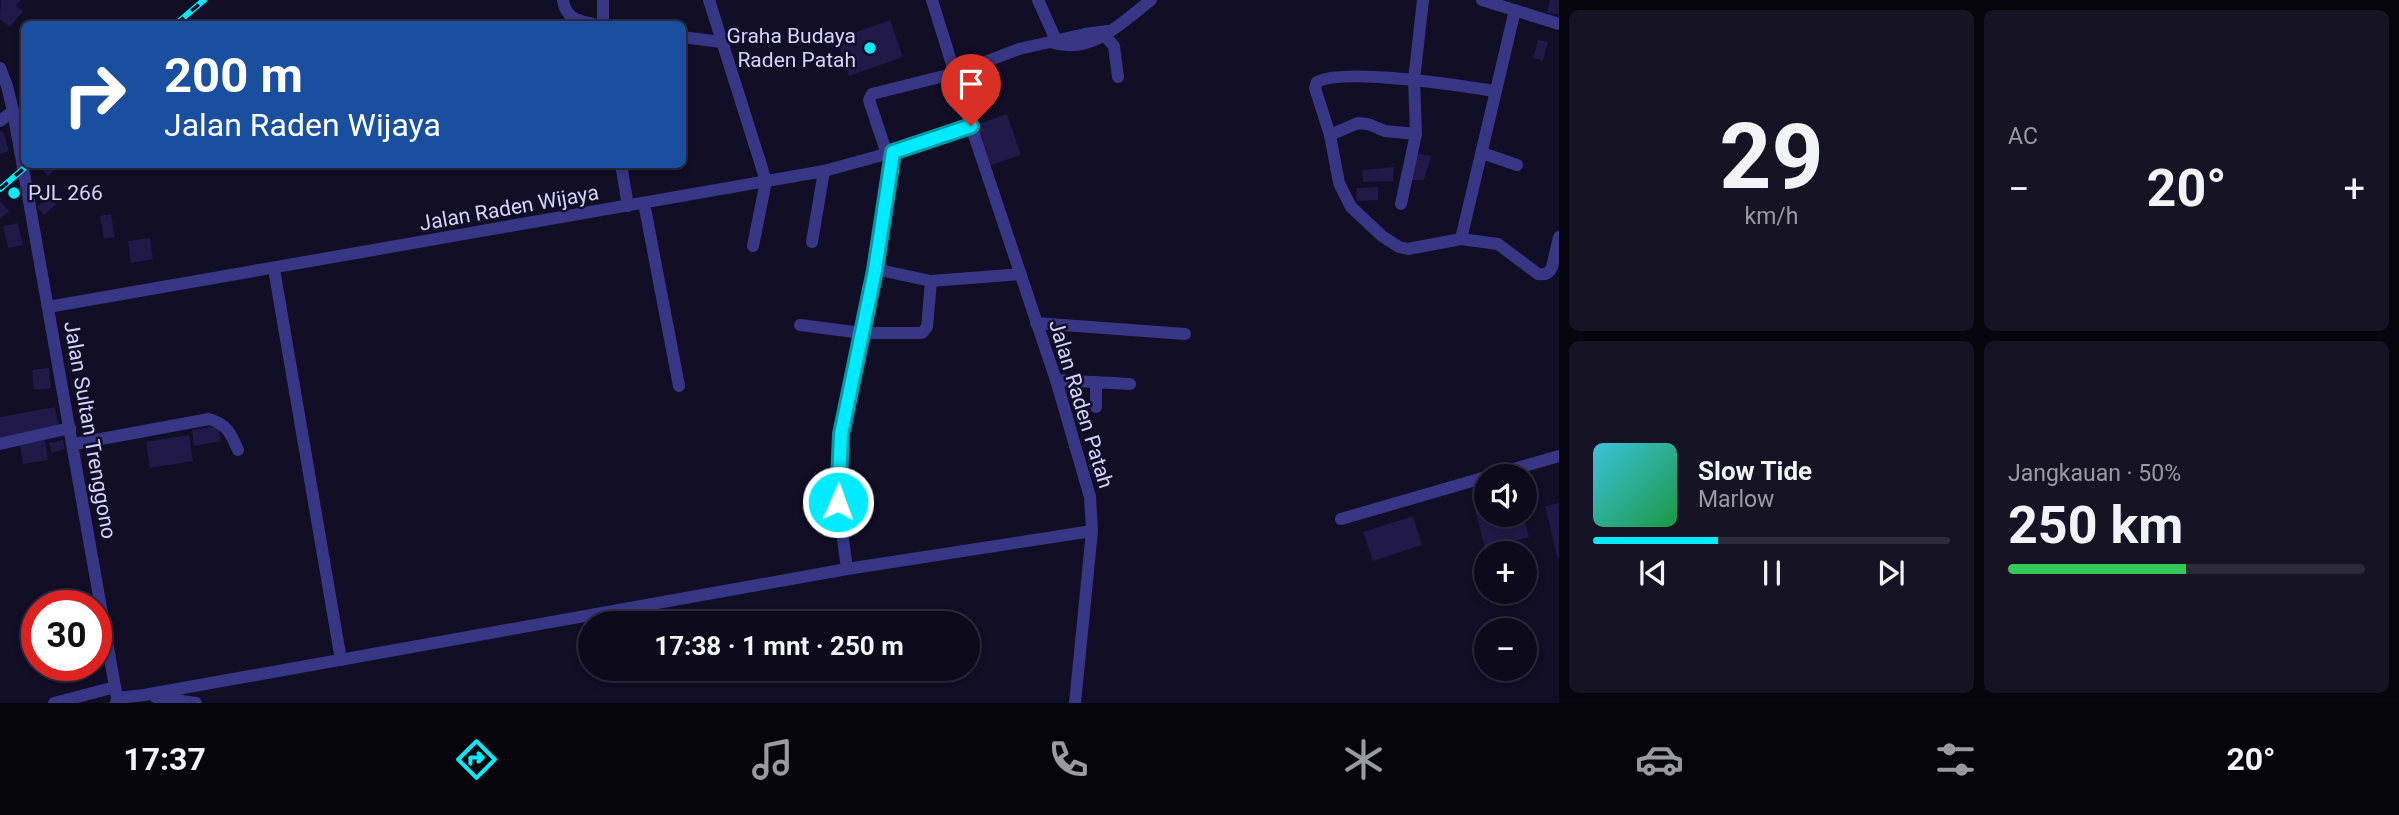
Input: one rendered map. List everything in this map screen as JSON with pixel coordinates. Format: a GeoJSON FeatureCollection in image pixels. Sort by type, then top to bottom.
{"type":"FeatureCollection","features":[{"type":"Feature","properties":{"kind":"street"},"geometry":{"type":"LineString","coordinates":[[563,0],[567,14],[572,19],[580,21]]}},
{"type":"Feature","properties":{"kind":"street"},"geometry":{"type":"LineString","coordinates":[[603,0],[603,21]]}},
{"type":"Feature","properties":{"kind":"street"},"geometry":{"type":"LineString","coordinates":[[709,0],[766,181],[753,246]]}},
{"type":"Feature","properties":{"kind":"street","name":"Jalan Raden Patah"},"geometry":{"type":"LineString","coordinates":[[932,0],[1085,474],[1090,497],[1092,531],[1075,703]]}},
{"type":"Feature","properties":{"kind":"street"},"geometry":{"type":"LineString","coordinates":[[1038,0],[1053,41]]}},
{"type":"Feature","properties":{"kind":"street"},"geometry":{"type":"LineString","coordinates":[[847,569],[838,502],[841,434],[875,270],[890,153],[869,100],[870,96],[956,73],[1001,54],[1053,41],[1106,33],[1151,0]]}},
{"type":"Feature","properties":{"kind":"street"},"geometry":{"type":"LineString","coordinates":[[1401,204],[1416,134],[1414,79],[1423,0]]}},
{"type":"Feature","properties":{"kind":"street"},"geometry":{"type":"LineString","coordinates":[[1482,0],[1512,6],[1559,24]]}},
{"type":"Feature","properties":{"kind":"street"},"geometry":{"type":"LineString","coordinates":[[1461,239],[1496,91],[1512,6]]}},
{"type":"Feature","properties":{"kind":"street"},"geometry":{"type":"LineString","coordinates":[[1106,33],[1114,46],[1118,77]]}},
{"type":"Feature","properties":{"kind":"street"},"geometry":{"type":"LineString","coordinates":[[686,38],[721,42]]}},
{"type":"Feature","properties":{"kind":"street","name":"Jalan Sultan Trenggono"},"geometry":{"type":"LineString","coordinates":[[0,69],[8,86],[21,157]]}},
{"type":"Feature","properties":{"kind":"street"},"geometry":{"type":"LineString","coordinates":[[1496,91],[1414,79],[1335,76],[1317,82],[1315,88],[1330,135],[1339,183],[1351,207],[1382,236],[1399,247],[1408,249],[1461,239],[1498,244],[1538,274],[1544,275],[1552,267],[1559,236]]}},
{"type":"Feature","properties":{"kind":"street"},"geometry":{"type":"LineString","coordinates":[[0,121],[13,111]]}},
{"type":"Feature","properties":{"kind":"street"},"geometry":{"type":"LineString","coordinates":[[1330,135],[1358,123],[1385,131],[1416,134]]}},
{"type":"Feature","properties":{"kind":"street","name":"Jalan Raden Wijaya"},"geometry":{"type":"LineString","coordinates":[[48,307],[824,171],[890,153],[971,126]]}},
{"type":"Feature","properties":{"kind":"street"},"geometry":{"type":"LineString","coordinates":[[1482,153],[1517,165]]}},
{"type":"Feature","properties":{"kind":"street","name":"Jalan Sultan Trenggono"},"geometry":{"type":"LineString","coordinates":[[23,168],[117,698]]}},
{"type":"Feature","properties":{"kind":"street"},"geometry":{"type":"LineString","coordinates":[[622,168],[628,206]]}},
{"type":"Feature","properties":{"kind":"street"},"geometry":{"type":"LineString","coordinates":[[812,242],[824,171]]}},
{"type":"Feature","properties":{"kind":"street"},"geometry":{"type":"LineString","coordinates":[[644,203],[679,386]]}},
{"type":"Feature","properties":{"kind":"street"},"geometry":{"type":"LineString","coordinates":[[274,269],[341,660]]}},
{"type":"Feature","properties":{"kind":"street"},"geometry":{"type":"LineString","coordinates":[[875,270],[931,281],[1021,274]]}},
{"type":"Feature","properties":{"kind":"street"},"geometry":{"type":"LineString","coordinates":[[800,325],[862,333],[922,333],[927,327],[931,281]]}},
{"type":"Feature","properties":{"kind":"street"},"geometry":{"type":"LineString","coordinates":[[1035,323],[1185,334]]}},
{"type":"Feature","properties":{"kind":"street"},"geometry":{"type":"LineString","coordinates":[[1055,380],[1130,384]]}},
{"type":"Feature","properties":{"kind":"street"},"geometry":{"type":"LineString","coordinates":[[1096,382],[1096,407]]}},
{"type":"Feature","properties":{"kind":"street"},"geometry":{"type":"LineString","coordinates":[[74,444],[209,419],[228,428],[238,450]]}},
{"type":"Feature","properties":{"kind":"street"},"geometry":{"type":"LineString","coordinates":[[0,444],[71,428]]}},
{"type":"Feature","properties":{"kind":"street"},"geometry":{"type":"LineString","coordinates":[[1532,464],[1559,456]]}},
{"type":"Feature","properties":{"kind":"street"},"geometry":{"type":"LineString","coordinates":[[1341,519],[1474,481]]}},
{"type":"Feature","properties":{"kind":"street"},"geometry":{"type":"LineString","coordinates":[[54,703],[144,695],[847,569],[1092,531]]}},
{"type":"Feature","properties":{"kind":"street"},"geometry":{"type":"LineString","coordinates":[[144,695],[187,702]]}},
{"type":"Feature","properties":{"kind":"building"},"geometry":{"type":"Polygon","coordinates":[[[1,0],[21,0],[16,6],[23,11],[10,27],[0,19],[1,0]]]}},
{"type":"Feature","properties":{"kind":"building"},"geometry":{"type":"Polygon","coordinates":[[[1550,0],[1559,0],[1559,14],[1547,13],[1550,0]]]}},
{"type":"Feature","properties":{"kind":"building","name":"Graha Budaya Raden Patah"},"geometry":{"type":"Polygon","coordinates":[[[890,20],[903,57],[849,76],[837,39],[890,20]]]}},
{"type":"Feature","properties":{"kind":"building"},"geometry":{"type":"Polygon","coordinates":[[[1538,40],[1548,42],[1543,61],[1533,57],[1538,40]]]}},
{"type":"Feature","properties":{"kind":"building"},"geometry":{"type":"Polygon","coordinates":[[[1007,114],[1021,155],[988,166],[973,126],[1007,114]]]}},
{"type":"Feature","properties":{"kind":"building"},"geometry":{"type":"Polygon","coordinates":[[[3,131],[9,151],[0,154],[0,132],[3,131]]]}},
{"type":"Feature","properties":{"kind":"building"},"geometry":{"type":"Polygon","coordinates":[[[1416,153],[1431,156],[1424,180],[1411,180],[1416,153]]]}},
{"type":"Feature","properties":{"kind":"building"},"geometry":{"type":"Polygon","coordinates":[[[1394,167],[1393,181],[1363,182],[1362,170],[1394,167]]]}},
{"type":"Feature","properties":{"kind":"building"},"geometry":{"type":"Polygon","coordinates":[[[43,168],[57,168],[48,176],[43,168]]]}},
{"type":"Feature","properties":{"kind":"building","name":"PJL 266"},"geometry":{"type":"Polygon","coordinates":[[[13,187],[20,194],[14,198],[8,191],[13,187]]]}},
{"type":"Feature","properties":{"kind":"building"},"geometry":{"type":"Polygon","coordinates":[[[1378,187],[1378,200],[1356,201],[1357,188],[1378,187]]]}},
{"type":"Feature","properties":{"kind":"building"},"geometry":{"type":"Polygon","coordinates":[[[49,196],[56,204],[44,215],[37,207],[49,196]]]}},
{"type":"Feature","properties":{"kind":"building"},"geometry":{"type":"Polygon","coordinates":[[[0,201],[9,211],[0,219],[0,201]]]}},
{"type":"Feature","properties":{"kind":"building"},"geometry":{"type":"Polygon","coordinates":[[[111,214],[115,237],[104,239],[100,216],[111,214]]]}},
{"type":"Feature","properties":{"kind":"building"},"geometry":{"type":"Polygon","coordinates":[[[18,223],[23,245],[8,248],[3,226],[18,223]]]}},
{"type":"Feature","properties":{"kind":"building"},"geometry":{"type":"Polygon","coordinates":[[[150,238],[153,259],[131,263],[128,241],[150,238]]]}},
{"type":"Feature","properties":{"kind":"building"},"geometry":{"type":"Polygon","coordinates":[[[49,368],[51,388],[34,390],[32,370],[49,368]]]}},
{"type":"Feature","properties":{"kind":"building"},"geometry":{"type":"Polygon","coordinates":[[[55,407],[59,427],[0,439],[0,417],[55,407]]]}},
{"type":"Feature","properties":{"kind":"building"},"geometry":{"type":"Polygon","coordinates":[[[218,426],[221,441],[194,446],[192,430],[218,426]]]}},
{"type":"Feature","properties":{"kind":"building"},"geometry":{"type":"Polygon","coordinates":[[[189,435],[193,461],[150,468],[146,442],[189,435]]]}},
{"type":"Feature","properties":{"kind":"building"},"geometry":{"type":"Polygon","coordinates":[[[45,440],[48,460],[23,464],[20,445],[45,440]]]}},
{"type":"Feature","properties":{"kind":"building"},"geometry":{"type":"Polygon","coordinates":[[[63,440],[65,449],[52,453],[49,443],[63,440]]]}},
{"type":"Feature","properties":{"kind":"building"},"geometry":{"type":"Polygon","coordinates":[[[1559,503],[1559,559],[1558,559],[1545,506],[1559,503]]]}},
{"type":"Feature","properties":{"kind":"building"},"geometry":{"type":"Polygon","coordinates":[[[1413,516],[1422,545],[1373,561],[1363,532],[1413,516]]]}},
{"type":"Feature","properties":{"kind":"building"},"geometry":{"type":"Polygon","coordinates":[[[1479,527],[1526,527],[1529,537],[1514,541],[1483,541],[1479,527]]]}},
{"type":"Feature","properties":{"kind":"railway"},"geometry":{"type":"LineString","coordinates":[[180,21],[204,0]]}},
{"type":"Feature","properties":{"kind":"railway"},"geometry":{"type":"LineString","coordinates":[[0,189],[24,168]]}},
{"type":"Feature","properties":{"kind":"place","name":"Graha Budaya Raden Patah"},"geometry":{"type":"Point","coordinates":[870,48]}},
{"type":"Feature","properties":{"kind":"place","name":"PJL 266"},"geometry":{"type":"Point","coordinates":[14,193]}},
{"type":"Feature","properties":{"kind":"route"},"geometry":{"type":"LineString","coordinates":[[838,502],[841,434],[875,270],[893,152],[971,126]]}}]}
